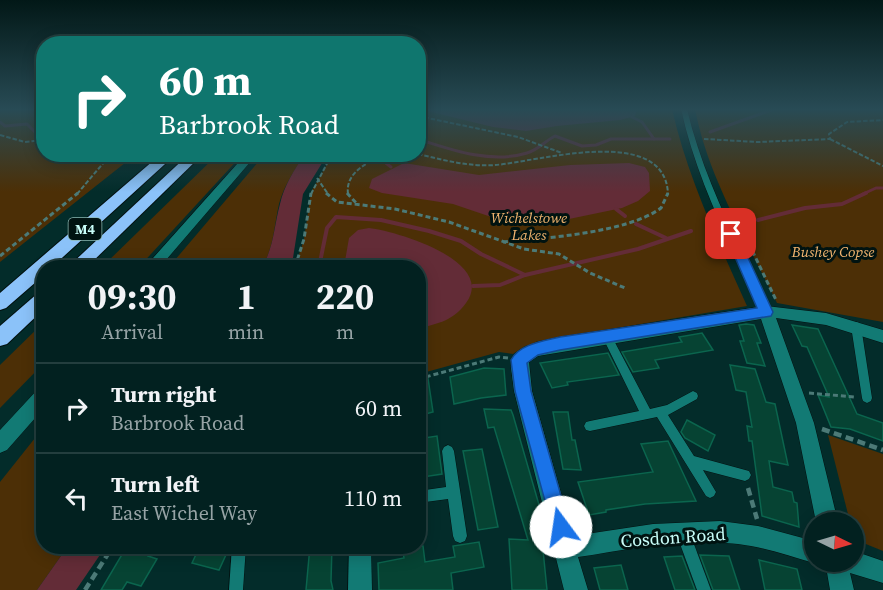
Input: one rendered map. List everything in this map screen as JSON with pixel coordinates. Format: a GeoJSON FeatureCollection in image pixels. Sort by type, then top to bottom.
{"type":"FeatureCollection","features":[{"type":"Feature","properties":{"kind":"highway","name":"M4"},"geometry":{"type":"LineString","coordinates":[[49,260],[161,162]]}},
{"type":"Feature","properties":{"kind":"highway","name":"M4"},"geometry":{"type":"LineString","coordinates":[[84,260],[189,162]]}},
{"type":"Feature","properties":{"kind":"highway","name":"M4"},"geometry":{"type":"LineString","coordinates":[[0,303],[36,271]]}},
{"type":"Feature","properties":{"kind":"highway"},"geometry":{"type":"LineString","coordinates":[[0,338],[36,305]]}},
{"type":"Feature","properties":{"kind":"street"},"geometry":{"type":"LineString","coordinates":[[158,260],[245,162]]}},
{"type":"Feature","properties":{"kind":"street"},"geometry":{"type":"LineString","coordinates":[[772,309],[805,423],[825,512]]}},
{"type":"Feature","properties":{"kind":"street"},"geometry":{"type":"LineString","coordinates":[[576,590],[523,391],[519,360],[527,353],[546,346],[772,309],[816,316],[856,326],[883,337]]}},
{"type":"Feature","properties":{"kind":"street"},"geometry":{"type":"LineString","coordinates":[[1,443],[36,403]]}},
{"type":"Feature","properties":{"kind":"street","name":"Cosdon Road"},"geometry":{"type":"LineString","coordinates":[[566,548],[683,533],[721,531],[761,537],[804,549]]}},
{"type":"Feature","properties":{"kind":"street"},"geometry":{"type":"LineString","coordinates":[[360,554],[360,590]]}},
{"type":"Feature","properties":{"kind":"street"},"geometry":{"type":"LineString","coordinates":[[864,566],[883,572]]}},
{"type":"Feature","properties":{"kind":"street"},"geometry":{"type":"LineString","coordinates":[[838,572],[842,590]]}},
{"type":"Feature","properties":{"kind":"lane"},"geometry":{"type":"LineString","coordinates":[[690,138],[707,184],[772,309]]}},
{"type":"Feature","properties":{"kind":"lane"},"geometry":{"type":"LineString","coordinates":[[856,326],[867,398]]}},
{"type":"Feature","properties":{"kind":"lane"},"geometry":{"type":"LineString","coordinates":[[607,336],[647,415]]}},
{"type":"Feature","properties":{"kind":"lane"},"geometry":{"type":"LineString","coordinates":[[590,426],[660,412],[682,405],[693,396]]}},
{"type":"Feature","properties":{"kind":"lane"},"geometry":{"type":"LineString","coordinates":[[660,412],[710,492]]}},
{"type":"Feature","properties":{"kind":"lane"},"geometry":{"type":"LineString","coordinates":[[448,451],[460,536]]}},
{"type":"Feature","properties":{"kind":"lane"},"geometry":{"type":"LineString","coordinates":[[690,461],[745,475]]}},
{"type":"Feature","properties":{"kind":"lane"},"geometry":{"type":"LineString","coordinates":[[426,496],[453,492]]}},
{"type":"Feature","properties":{"kind":"lane"},"geometry":{"type":"LineString","coordinates":[[683,533],[704,590]]}},
{"type":"Feature","properties":{"kind":"lane"},"geometry":{"type":"LineString","coordinates":[[236,590],[238,554]]}},
{"type":"Feature","properties":{"kind":"path"},"geometry":{"type":"LineString","coordinates":[[5,137],[25,142],[36,141]]}},
{"type":"Feature","properties":{"kind":"path"},"geometry":{"type":"LineString","coordinates":[[509,137],[538,143],[564,153]]}},
{"type":"Feature","properties":{"kind":"path"},"geometry":{"type":"LineString","coordinates":[[690,138],[758,142],[830,139],[883,166]]}},
{"type":"Feature","properties":{"kind":"path"},"geometry":{"type":"LineString","coordinates":[[426,156],[450,162],[491,165],[530,161],[564,153],[624,154],[650,159],[657,163],[666,178],[668,197],[664,206],[650,214],[568,235],[503,242]]}},
{"type":"Feature","properties":{"kind":"path"},"geometry":{"type":"LineString","coordinates":[[0,256],[75,195],[106,162]]}},
{"type":"Feature","properties":{"kind":"path"},"geometry":{"type":"LineString","coordinates":[[297,260],[304,239],[309,198],[327,162]]}},
{"type":"Feature","properties":{"kind":"path"},"geometry":{"type":"LineString","coordinates":[[360,206],[349,197],[348,183],[360,167],[370,162]]}},
{"type":"Feature","properties":{"kind":"path"},"geometry":{"type":"LineString","coordinates":[[317,178],[331,198],[345,205],[395,209],[449,222],[524,249],[558,254],[625,288]]}},
{"type":"Feature","properties":{"kind":"path"},"geometry":{"type":"LineString","coordinates":[[769,285],[772,309]]}},
{"type":"Feature","properties":{"kind":"path"},"geometry":{"type":"LineString","coordinates":[[426,377],[499,357],[519,360]]}},
{"type":"Feature","properties":{"kind":"path"},"geometry":{"type":"LineString","coordinates":[[795,391],[867,398]]}},
{"type":"Feature","properties":{"kind":"path"},"geometry":{"type":"LineString","coordinates":[[805,423],[883,450]]}},
{"type":"Feature","properties":{"kind":"path"},"geometry":{"type":"LineString","coordinates":[[745,475],[761,537]]}},
{"type":"Feature","properties":{"kind":"path"},"geometry":{"type":"LineString","coordinates":[[85,590],[108,554]]}},
{"type":"Feature","properties":{"kind":"green space"},"geometry":{"type":"Polygon","coordinates":[[[0,137],[36,137],[36,162],[126,162],[0,262],[0,137]]]}},
{"type":"Feature","properties":{"kind":"green space","name":"Wichelstowe Lakes"},"geometry":{"type":"Polygon","coordinates":[[[426,137],[679,137],[695,185],[747,306],[564,337],[525,346],[513,354],[499,352],[426,372],[426,260],[297,260],[304,239],[311,192],[328,162],[426,162],[426,137]]]}},
{"type":"Feature","properties":{"kind":"green space","name":"Bushey Copse"},"geometry":{"type":"Polygon","coordinates":[[[702,137],[883,137],[883,322],[777,303],[741,232],[709,159],[702,137]]]}},
{"type":"Feature","properties":{"kind":"green space"},"geometry":{"type":"Polygon","coordinates":[[[210,162],[236,162],[145,260],[109,260],[210,162]]]}},
{"type":"Feature","properties":{"kind":"green space"},"geometry":{"type":"Polygon","coordinates":[[[258,162],[300,162],[281,197],[266,260],[175,260],[258,162]]]}},
{"type":"Feature","properties":{"kind":"green space"},"geometry":{"type":"Polygon","coordinates":[[[36,330],[36,371],[0,408],[0,365],[36,330]]]}},
{"type":"Feature","properties":{"kind":"green space"},"geometry":{"type":"Polygon","coordinates":[[[828,435],[883,454],[883,551],[864,543],[864,512],[847,512],[828,435]]]}},
{"type":"Feature","properties":{"kind":"green space"},"geometry":{"type":"Polygon","coordinates":[[[36,437],[36,554],[62,554],[37,590],[0,590],[0,482],[36,437]]]}},
{"type":"Feature","properties":{"kind":"shaded area"},"geometry":{"type":"Polygon","coordinates":[[[300,162],[323,162],[303,194],[292,260],[266,260],[284,191],[300,162]]]}},
{"type":"Feature","properties":{"kind":"shaded area"},"geometry":{"type":"Polygon","coordinates":[[[404,163],[479,175],[570,165],[629,163],[645,167],[649,173],[650,191],[638,201],[622,208],[569,219],[509,223],[453,204],[382,193],[369,188],[372,179],[404,163]]]}},
{"type":"Feature","properties":{"kind":"shaded area"},"geometry":{"type":"Polygon","coordinates":[[[369,228],[400,235],[439,251],[456,262],[468,274],[472,288],[466,303],[456,314],[426,326],[426,260],[345,260],[349,238],[358,230],[369,228]]]}},
{"type":"Feature","properties":{"kind":"shaded area"},"geometry":{"type":"Polygon","coordinates":[[[62,554],[101,554],[76,590],[37,590],[62,554]]]}},
{"type":"Feature","properties":{"kind":"building"},"geometry":{"type":"Polygon","coordinates":[[[739,325],[754,325],[761,343],[757,343],[765,366],[747,363],[740,341],[744,341],[739,325]]]}},
{"type":"Feature","properties":{"kind":"building"},"geometry":{"type":"Polygon","coordinates":[[[792,325],[818,329],[857,414],[883,423],[883,441],[850,429],[831,427],[818,395],[829,397],[807,347],[802,346],[792,325]]]}},
{"type":"Feature","properties":{"kind":"building"},"geometry":{"type":"Polygon","coordinates":[[[702,333],[713,350],[655,360],[659,368],[633,372],[622,352],[682,342],[679,337],[702,333]]]}},
{"type":"Feature","properties":{"kind":"building"},"geometry":{"type":"Polygon","coordinates":[[[608,353],[619,375],[567,382],[568,385],[552,388],[540,363],[608,353]]]}},
{"type":"Feature","properties":{"kind":"building"},"geometry":{"type":"Polygon","coordinates":[[[426,365],[433,412],[426,414],[426,365]]]}},
{"type":"Feature","properties":{"kind":"building"},"geometry":{"type":"Polygon","coordinates":[[[730,365],[755,369],[766,402],[775,404],[788,465],[769,461],[773,487],[792,492],[794,502],[797,503],[799,527],[762,516],[752,441],[749,441],[747,426],[752,427],[746,392],[736,390],[730,365]]]}},
{"type":"Feature","properties":{"kind":"building"},"geometry":{"type":"Polygon","coordinates":[[[484,368],[504,369],[506,395],[454,404],[450,377],[484,368]]]}},
{"type":"Feature","properties":{"kind":"building"},"geometry":{"type":"Polygon","coordinates":[[[484,409],[511,410],[513,415],[546,529],[547,541],[542,540],[547,590],[512,590],[509,539],[528,540],[494,427],[488,428],[484,409]]]}},
{"type":"Feature","properties":{"kind":"building"},"geometry":{"type":"Polygon","coordinates":[[[553,412],[568,412],[572,440],[575,440],[581,470],[563,469],[553,412]]]}},
{"type":"Feature","properties":{"kind":"building"},"geometry":{"type":"Polygon","coordinates":[[[687,420],[715,435],[708,451],[685,438],[681,432],[687,420]]]}},
{"type":"Feature","properties":{"kind":"building"},"geometry":{"type":"Polygon","coordinates":[[[437,436],[442,474],[426,477],[426,438],[437,436]]]}},
{"type":"Feature","properties":{"kind":"building"},"geometry":{"type":"Polygon","coordinates":[[[668,441],[696,501],[645,504],[589,515],[578,482],[653,472],[641,444],[668,441]]]}},
{"type":"Feature","properties":{"kind":"building"},"geometry":{"type":"Polygon","coordinates":[[[482,449],[498,527],[478,530],[463,451],[482,449]]]}},
{"type":"Feature","properties":{"kind":"building"},"geometry":{"type":"Polygon","coordinates":[[[479,542],[484,567],[451,573],[453,590],[379,590],[378,563],[404,558],[403,554],[424,554],[425,562],[455,557],[453,546],[479,542]]]}},
{"type":"Feature","properties":{"kind":"building"},"geometry":{"type":"Polygon","coordinates":[[[122,554],[149,554],[148,556],[157,559],[141,586],[127,582],[122,590],[101,590],[122,554]]]}},
{"type":"Feature","properties":{"kind":"building"},"geometry":{"type":"Polygon","coordinates":[[[196,554],[226,554],[219,570],[192,563],[196,554]]]}},
{"type":"Feature","properties":{"kind":"building"},"geometry":{"type":"Polygon","coordinates":[[[309,554],[332,554],[333,590],[306,590],[309,554]]]}},
{"type":"Feature","properties":{"kind":"building"},"geometry":{"type":"Polygon","coordinates":[[[700,555],[729,556],[740,590],[713,590],[700,555]]]}},
{"type":"Feature","properties":{"kind":"building"},"geometry":{"type":"Polygon","coordinates":[[[682,556],[695,590],[675,590],[664,557],[682,556]]]}},
{"type":"Feature","properties":{"kind":"building"},"geometry":{"type":"Polygon","coordinates":[[[759,560],[797,569],[802,590],[765,590],[759,560]]]}},
{"type":"Feature","properties":{"kind":"building"},"geometry":{"type":"Polygon","coordinates":[[[621,565],[628,590],[600,590],[594,568],[621,565]]]}},
{"type":"Feature","properties":{"kind":"waterway"},"geometry":{"type":"LineString","coordinates":[[426,141],[472,154],[500,157],[531,152],[554,137]]}},
{"type":"Feature","properties":{"kind":"waterway"},"geometry":{"type":"LineString","coordinates":[[556,137],[582,146],[596,145],[611,139],[654,139]]}},
{"type":"Feature","properties":{"kind":"waterway"},"geometry":{"type":"LineString","coordinates":[[654,139],[670,139]]}},
{"type":"Feature","properties":{"kind":"waterway"},"geometry":{"type":"LineString","coordinates":[[384,162],[391,167]]}},
{"type":"Feature","properties":{"kind":"waterway"},"geometry":{"type":"LineString","coordinates":[[863,194],[876,188],[883,188]]}},
{"type":"Feature","properties":{"kind":"waterway"},"geometry":{"type":"LineString","coordinates":[[758,220],[805,208],[842,204],[866,193]]}},
{"type":"Feature","properties":{"kind":"waterway"},"geometry":{"type":"LineString","coordinates":[[616,209],[625,216]]}},
{"type":"Feature","properties":{"kind":"waterway"},"geometry":{"type":"LineString","coordinates":[[320,260],[327,228],[336,217],[381,220],[461,241],[481,254],[525,275]]}},
{"type":"Feature","properties":{"kind":"waterway"},"geometry":{"type":"LineString","coordinates":[[636,224],[666,238]]}},
{"type":"Feature","properties":{"kind":"waterway"},"geometry":{"type":"LineString","coordinates":[[525,275],[638,249],[691,231]]}},
{"type":"Feature","properties":{"kind":"waterway"},"geometry":{"type":"LineString","coordinates":[[473,286],[500,285],[525,275]]}},
{"type":"Feature","properties":{"kind":"route"},"geometry":{"type":"LineString","coordinates":[[561,527],[523,391],[519,360],[534,350],[560,344],[766,312],[731,234]]}}]}
